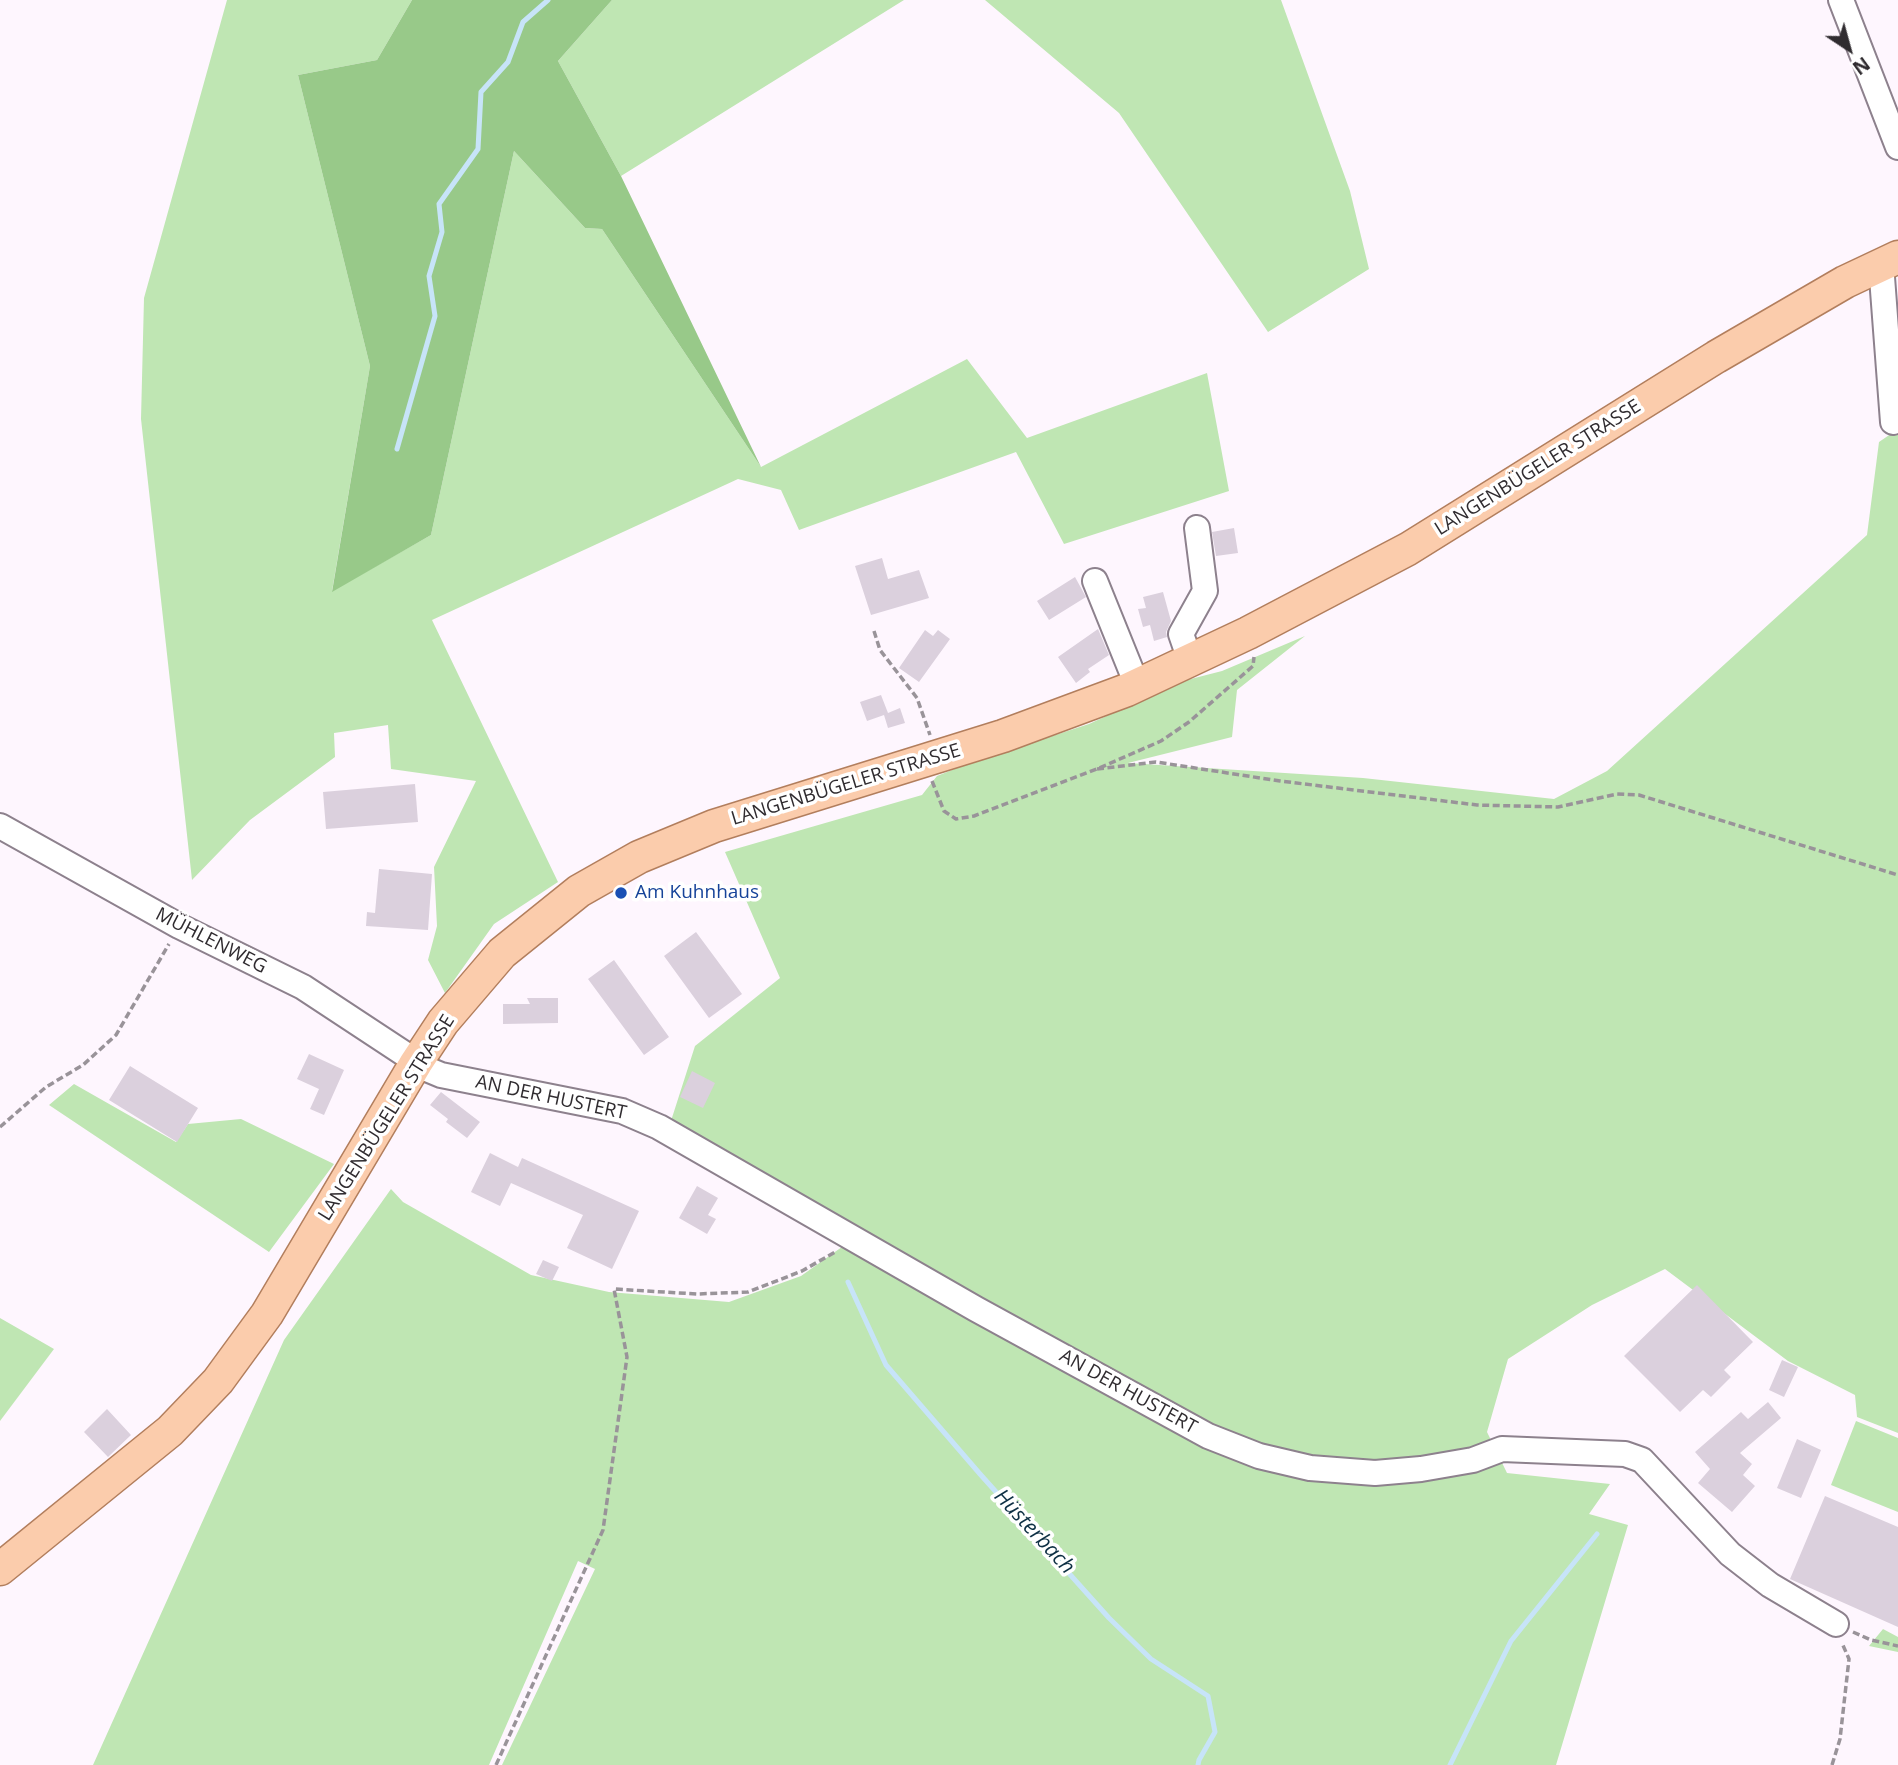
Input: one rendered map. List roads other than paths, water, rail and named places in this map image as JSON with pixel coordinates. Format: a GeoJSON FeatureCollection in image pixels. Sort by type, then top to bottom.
{"type":"FeatureCollection","features":[{"type":"Feature","properties":{"kind":"main road","name":"LANGENBÜGELER STRASSE"},"geometry":{"type":"LineString","coordinates":[[0,1569],[170,1431],[218,1381],[267,1314],[443,1022],[502,953],[579,891],[639,857],[714,826],[1003,736],[1136,685],[1276,619],[1408,549],[1716,357],[1845,282],[1889,261]]}},
{"type":"Feature","properties":{"kind":"street"},"geometry":{"type":"LineString","coordinates":[[1841,0],[1898,147]]}},
{"type":"Feature","properties":{"kind":"street","name":"LANGENBÜGELER STRASSE"},"geometry":{"type":"LineString","coordinates":[[1889,261],[1893,422]]}},
{"type":"Feature","properties":{"kind":"street"},"geometry":{"type":"LineString","coordinates":[[1190,660],[1181,634],[1205,591],[1197,528]]}},
{"type":"Feature","properties":{"kind":"street"},"geometry":{"type":"LineString","coordinates":[[1095,580],[1136,685]]}},
{"type":"Feature","properties":{"kind":"street","name":"MÜHLENWEG"},"geometry":{"type":"LineString","coordinates":[[0,826],[179,926],[303,987],[416,1063]]}},
{"type":"Feature","properties":{"kind":"street","name":"AN DER HUSTERT"},"geometry":{"type":"LineString","coordinates":[[416,1063],[441,1075],[622,1111],[659,1127],[976,1309],[1208,1436],[1259,1456],[1310,1468],[1375,1473],[1473,1460],[1502,1450],[1625,1454],[1643,1460],[1730,1554],[1770,1585],[1836,1624]]}},
{"type":"Feature","properties":{"kind":"waterway"},"geometry":{"type":"LineString","coordinates":[[397,449],[435,316],[429,276],[442,232],[439,204],[478,149],[481,92],[508,62],[523,22],[548,0]]}},
{"type":"Feature","properties":{"kind":"waterway","name":"Hüsterbach"},"geometry":{"type":"LineString","coordinates":[[848,1282],[886,1365],[980,1474],[1109,1618],[1151,1659],[1208,1696],[1215,1732],[1198,1765]]}},
{"type":"Feature","properties":{"kind":"waterway"},"geometry":{"type":"LineString","coordinates":[[1450,1765],[1511,1641],[1597,1534]]}},
{"type":"Feature","properties":{"kind":"place","name":"Am Kuhnhaus"},"geometry":{"type":"Point","coordinates":[621,893]}}]}
